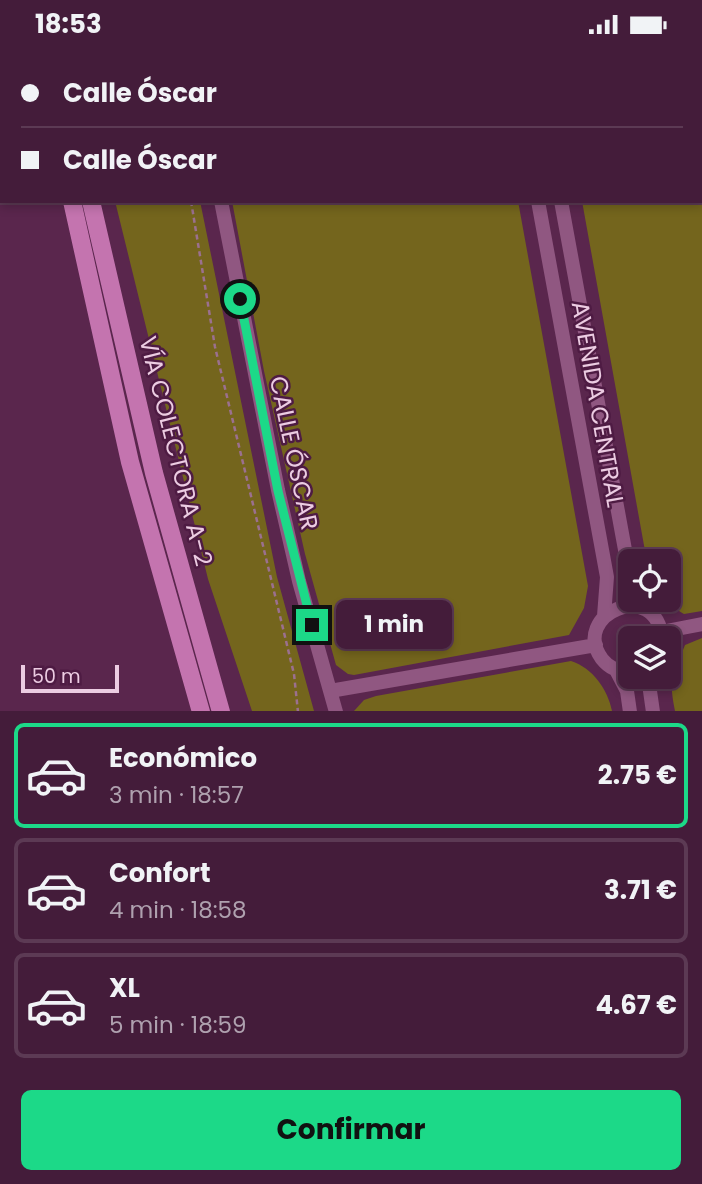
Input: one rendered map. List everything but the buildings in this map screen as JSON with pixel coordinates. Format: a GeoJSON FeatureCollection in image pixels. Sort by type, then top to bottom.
{"type":"FeatureCollection","features":[{"type":"Feature","properties":{"kind":"main road","name":"VÍA COLECTORA A-2"},"geometry":{"type":"LineString","coordinates":[[72,203],[130,462],[201,711]]}},
{"type":"Feature","properties":{"kind":"main road","name":"VÍA COLECTORA A-2"},"geometry":{"type":"LineString","coordinates":[[91,203],[154,473],[221,711]]}},
{"type":"Feature","properties":{"kind":"street","name":"CALLE ÓSCAR"},"geometry":{"type":"LineString","coordinates":[[221,203],[278,491],[336,711]]}},
{"type":"Feature","properties":{"kind":"street","name":"AVENIDA CENTRAL"},"geometry":{"type":"LineString","coordinates":[[538,203],[607,577],[604,616],[596,634],[596,645]]}},
{"type":"Feature","properties":{"kind":"street","name":"AVENIDA CENTRAL"},"geometry":{"type":"LineString","coordinates":[[561,203],[625,549]]}},
{"type":"Feature","properties":{"kind":"street"},"geometry":{"type":"LineString","coordinates":[[604,616],[618,607]]}},
{"type":"Feature","properties":{"kind":"street"},"geometry":{"type":"LineString","coordinates":[[681,630],[702,624]]}},
{"type":"Feature","properties":{"kind":"street"},"geometry":{"type":"LineString","coordinates":[[330,691],[596,645],[599,656],[618,668]]}},
{"type":"Feature","properties":{"kind":"street"},"geometry":{"type":"LineString","coordinates":[[627,689],[631,711]]}},
{"type":"Feature","properties":{"kind":"street"},"geometry":{"type":"LineString","coordinates":[[650,689],[653,711]]}},
{"type":"Feature","properties":{"kind":"path"},"geometry":{"type":"LineString","coordinates":[[191,203],[215,347],[294,674],[298,711]]}},
{"type":"Feature","properties":{"kind":"shaded area"},"geometry":{"type":"Polygon","coordinates":[[[115,203],[200,203],[277,577],[314,711],[252,711],[208,579],[115,203]]]}},
{"type":"Feature","properties":{"kind":"shaded area"},"geometry":{"type":"Polygon","coordinates":[[[232,203],[518,203],[588,586],[584,608],[569,635],[354,675],[336,665],[305,554],[264,371],[232,203]]]}},
{"type":"Feature","properties":{"kind":"shaded area"},"geometry":{"type":"Polygon","coordinates":[[[582,203],[702,203],[702,611],[684,614],[681,612],[681,549],[645,549],[582,203]]]}},
{"type":"Feature","properties":{"kind":"shaded area"},"geometry":{"type":"Polygon","coordinates":[[[702,638],[702,711],[675,711],[672,689],[681,689],[681,655],[685,645],[702,638]]]}},
{"type":"Feature","properties":{"kind":"shaded area"},"geometry":{"type":"Polygon","coordinates":[[[571,661],[593,674],[607,695],[612,711],[354,711],[364,700],[376,696],[571,661]]]}},
{"type":"Feature","properties":{"kind":"route"},"geometry":{"type":"LineString","coordinates":[[240,299],[278,491],[312,625]]}}]}
